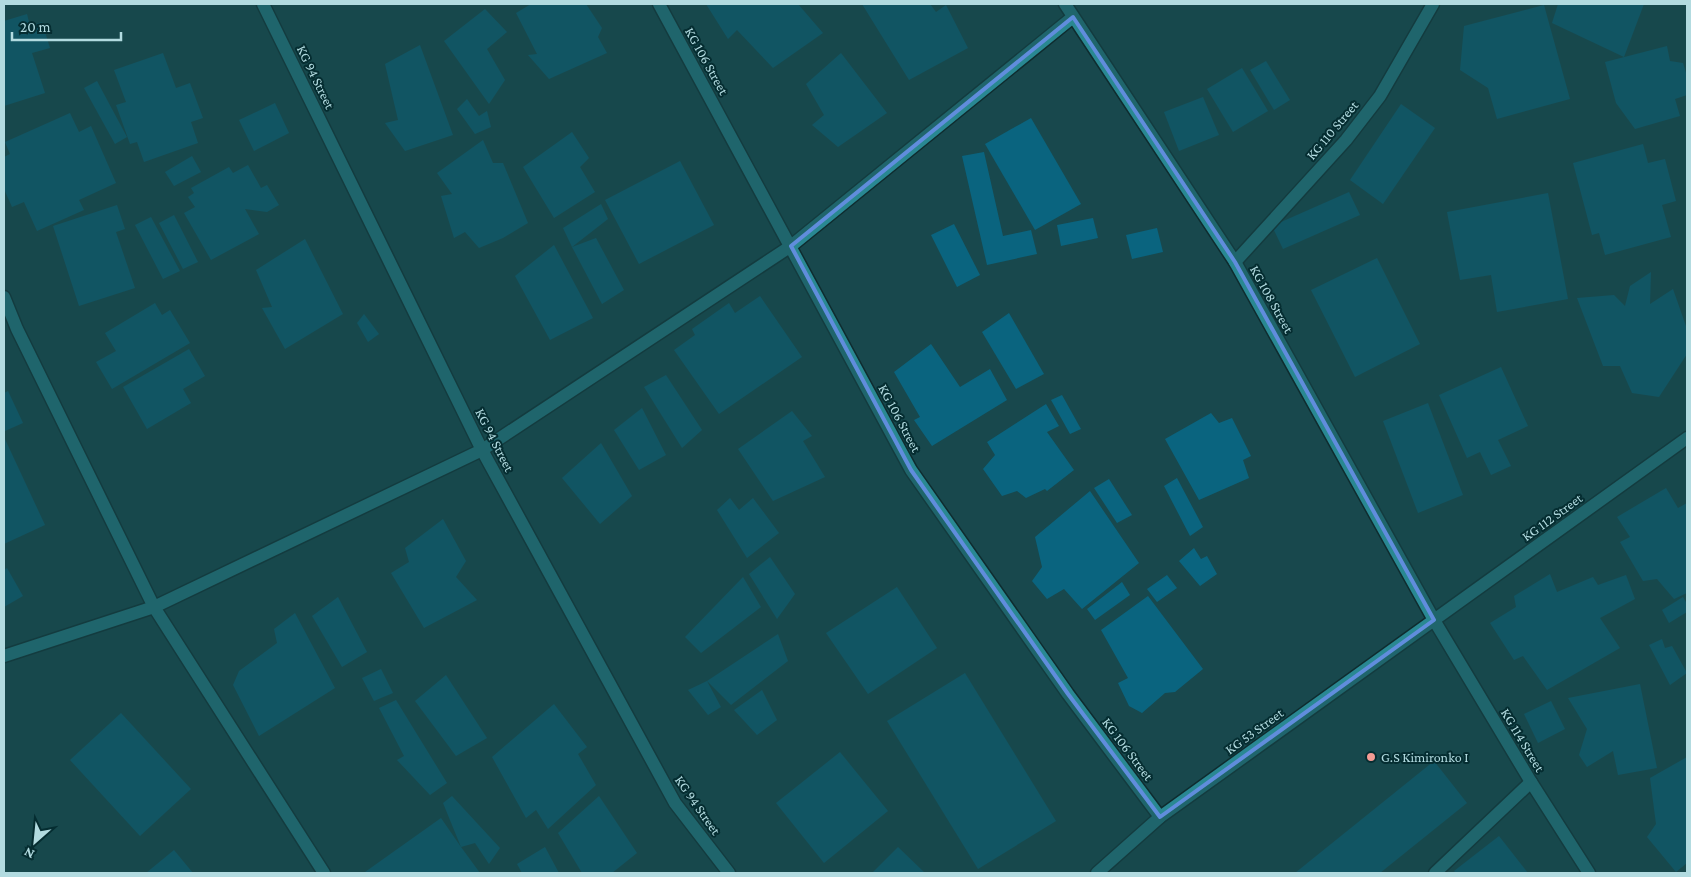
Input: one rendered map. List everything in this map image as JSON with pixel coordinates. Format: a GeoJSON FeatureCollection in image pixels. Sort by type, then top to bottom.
{"type":"FeatureCollection","features":[{"type":"Feature","properties":{"kind":"street","name":"KG 94 Street"},"geometry":{"type":"LineString","coordinates":[[264,4],[482,450],[675,803],[729,873]]}},
{"type":"Feature","properties":{"kind":"street","name":"KG 106 Street"},"geometry":{"type":"LineString","coordinates":[[659,4],[911,470],[1068,694],[1160,817]]}},
{"type":"Feature","properties":{"kind":"street","name":"KG 108 Street"},"geometry":{"type":"LineString","coordinates":[[1065,4],[1235,262],[1434,620]]}},
{"type":"Feature","properties":{"kind":"street","name":"KG 110 Street"},"geometry":{"type":"LineString","coordinates":[[1235,262],[1346,140],[1380,96],[1433,4]]}},
{"type":"Feature","properties":{"kind":"street"},"geometry":{"type":"LineString","coordinates":[[4,656],[154,607],[482,450],[791,246],[1073,17]]}},
{"type":"Feature","properties":{"kind":"street"},"geometry":{"type":"LineString","coordinates":[[4,297],[17,329],[154,607],[324,873]]}},
{"type":"Feature","properties":{"kind":"street","name":"KG 112 Street"},"geometry":{"type":"LineString","coordinates":[[1434,620],[1687,438]]}},
{"type":"Feature","properties":{"kind":"street","name":"KG 53 Street"},"geometry":{"type":"LineString","coordinates":[[1097,873],[1160,817],[1434,620]]}},
{"type":"Feature","properties":{"kind":"street","name":"KG 114 Street"},"geometry":{"type":"LineString","coordinates":[[1434,620],[1531,782],[1589,873]]}},
{"type":"Feature","properties":{"kind":"street"},"geometry":{"type":"LineString","coordinates":[[1435,873],[1531,782]]}},
{"type":"Feature","properties":{"kind":"highlighted area"},"geometry":{"type":"Polygon","coordinates":[[[1073,17],[1235,262],[1434,620],[1160,817],[1068,694],[911,470],[791,246],[1073,17]]]}},
{"type":"Feature","properties":{"kind":"building"},"geometry":{"type":"Polygon","coordinates":[[[531,4],[586,4],[602,28],[598,37],[607,53],[549,79],[528,55],[537,54],[516,13],[531,4]]]}},
{"type":"Feature","properties":{"kind":"building"},"geometry":{"type":"Polygon","coordinates":[[[706,4],[798,4],[823,33],[773,68],[737,30],[728,39],[706,4]]]}},
{"type":"Feature","properties":{"kind":"building"},"geometry":{"type":"Polygon","coordinates":[[[862,4],[930,4],[936,12],[946,5],[968,48],[909,80],[862,4]]]}},
{"type":"Feature","properties":{"kind":"building"},"geometry":{"type":"Polygon","coordinates":[[[1558,4],[1644,4],[1624,57],[1552,23],[1558,4]]]}},
{"type":"Feature","properties":{"kind":"building"},"geometry":{"type":"Polygon","coordinates":[[[1544,5],[1570,99],[1497,119],[1488,88],[1460,70],[1464,26],[1544,5]]]}},
{"type":"Feature","properties":{"kind":"building"},"geometry":{"type":"Polygon","coordinates":[[[485,9],[507,32],[487,49],[505,80],[489,104],[444,41],[485,9]]]}},
{"type":"Feature","properties":{"kind":"building"},"geometry":{"type":"Polygon","coordinates":[[[27,14],[30,26],[42,22],[50,48],[32,53],[45,93],[4,106],[4,21],[27,14]]]}},
{"type":"Feature","properties":{"kind":"building"},"geometry":{"type":"Polygon","coordinates":[[[420,45],[453,135],[405,151],[385,123],[398,120],[385,64],[420,45]]]}},
{"type":"Feature","properties":{"kind":"building"},"geometry":{"type":"Polygon","coordinates":[[[1667,46],[1670,61],[1683,63],[1687,76],[1687,95],[1675,99],[1680,116],[1635,129],[1616,103],[1605,62],[1667,46]]]}},
{"type":"Feature","properties":{"kind":"building"},"geometry":{"type":"Polygon","coordinates":[[[163,53],[176,88],[190,83],[203,118],[191,122],[198,143],[144,162],[137,142],[130,144],[116,105],[126,102],[114,70],[163,53]]]}},
{"type":"Feature","properties":{"kind":"building"},"geometry":{"type":"Polygon","coordinates":[[[841,53],[887,113],[838,147],[812,125],[824,115],[806,84],[841,53]]]}},
{"type":"Feature","properties":{"kind":"building"},"geometry":{"type":"Polygon","coordinates":[[[1266,61],[1290,100],[1274,110],[1250,70],[1266,61]]]}},
{"type":"Feature","properties":{"kind":"building"},"geometry":{"type":"Polygon","coordinates":[[[1242,68],[1268,111],[1233,132],[1207,89],[1242,68]]]}},
{"type":"Feature","properties":{"kind":"building"},"geometry":{"type":"Polygon","coordinates":[[[97,81],[127,137],[115,144],[84,88],[97,81]]]}},
{"type":"Feature","properties":{"kind":"building"},"geometry":{"type":"Polygon","coordinates":[[[1203,97],[1219,135],[1179,151],[1164,112],[1203,97]]]}},
{"type":"Feature","properties":{"kind":"building"},"geometry":{"type":"Polygon","coordinates":[[[467,99],[479,116],[487,111],[491,127],[475,134],[457,109],[467,99]]]}},
{"type":"Feature","properties":{"kind":"building"},"geometry":{"type":"Polygon","coordinates":[[[275,103],[289,133],[254,151],[239,120],[275,103]]]}},
{"type":"Feature","properties":{"kind":"building"},"geometry":{"type":"Polygon","coordinates":[[[1401,104],[1435,128],[1383,204],[1350,180],[1401,104]]]}},
{"type":"Feature","properties":{"kind":"building"},"geometry":{"type":"Polygon","coordinates":[[[70,113],[79,132],[91,126],[116,183],[79,200],[84,210],[37,231],[24,202],[12,207],[4,189],[4,157],[10,154],[5,142],[70,113]]]}},
{"type":"Feature","properties":{"kind":"building"},"geometry":{"type":"Polygon","coordinates":[[[1031,118],[1081,204],[1035,230],[985,144],[1031,118]]]}},
{"type":"Feature","properties":{"kind":"building"},"geometry":{"type":"Polygon","coordinates":[[[572,132],[589,158],[580,167],[595,192],[554,218],[523,167],[572,132]]]}},
{"type":"Feature","properties":{"kind":"building"},"geometry":{"type":"Polygon","coordinates":[[[483,140],[493,163],[503,163],[528,223],[503,238],[479,248],[465,232],[454,238],[441,196],[452,194],[437,173],[483,140]]]}},
{"type":"Feature","properties":{"kind":"building"},"geometry":{"type":"Polygon","coordinates":[[[1643,144],[1648,163],[1665,159],[1676,201],[1662,205],[1671,237],[1605,255],[1599,233],[1592,235],[1573,163],[1643,144]]]}},
{"type":"Feature","properties":{"kind":"building"},"geometry":{"type":"Polygon","coordinates":[[[984,152],[1003,236],[1031,230],[1037,254],[987,265],[962,156],[984,152]]]}},
{"type":"Feature","properties":{"kind":"building"},"geometry":{"type":"Polygon","coordinates":[[[192,156],[201,172],[174,186],[165,172],[192,156]]]}},
{"type":"Feature","properties":{"kind":"building"},"geometry":{"type":"Polygon","coordinates":[[[680,161],[714,225],[639,264],[605,200],[680,161]]]}},
{"type":"Feature","properties":{"kind":"building"},"geometry":{"type":"Polygon","coordinates":[[[248,165],[261,188],[267,185],[279,205],[267,212],[245,209],[259,234],[211,260],[184,213],[195,207],[188,197],[194,193],[191,188],[229,167],[233,173],[248,165]]]}},
{"type":"Feature","properties":{"kind":"building"},"geometry":{"type":"Polygon","coordinates":[[[1349,192],[1360,215],[1283,249],[1272,226],[1349,192]]]}},
{"type":"Feature","properties":{"kind":"building"},"geometry":{"type":"Polygon","coordinates":[[[1548,193],[1568,299],[1497,312],[1491,275],[1460,280],[1447,212],[1548,193]]]}},
{"type":"Feature","properties":{"kind":"building"},"geometry":{"type":"Polygon","coordinates":[[[601,204],[608,219],[572,247],[563,228],[601,204]]]}},
{"type":"Feature","properties":{"kind":"building"},"geometry":{"type":"Polygon","coordinates":[[[117,205],[125,229],[116,232],[135,288],[79,306],[53,226],[117,205]]]}},
{"type":"Feature","properties":{"kind":"building"},"geometry":{"type":"Polygon","coordinates":[[[174,215],[198,262],[183,269],[159,223],[174,215]]]}},
{"type":"Feature","properties":{"kind":"building"},"geometry":{"type":"Polygon","coordinates":[[[151,217],[180,271],[163,279],[135,225],[151,217]]]}},
{"type":"Feature","properties":{"kind":"building"},"geometry":{"type":"Polygon","coordinates":[[[1093,218],[1098,238],[1061,246],[1057,225],[1093,218]]]}},
{"type":"Feature","properties":{"kind":"building"},"geometry":{"type":"Polygon","coordinates":[[[954,224],[980,275],[957,287],[931,235],[954,224]]]}},
{"type":"Feature","properties":{"kind":"building"},"geometry":{"type":"Polygon","coordinates":[[[1157,228],[1163,252],[1132,259],[1126,235],[1157,228]]]}},
{"type":"Feature","properties":{"kind":"building"},"geometry":{"type":"Polygon","coordinates":[[[596,238],[624,290],[602,304],[572,247],[596,238]]]}},
{"type":"Feature","properties":{"kind":"building"},"geometry":{"type":"Polygon","coordinates":[[[305,239],[343,314],[285,349],[262,308],[272,307],[256,270],[305,239]]]}},
{"type":"Feature","properties":{"kind":"building"},"geometry":{"type":"Polygon","coordinates":[[[554,245],[593,318],[550,340],[515,276],[554,245]]]}},
{"type":"Feature","properties":{"kind":"building"},"geometry":{"type":"Polygon","coordinates":[[[1377,258],[1420,344],[1355,377],[1311,290],[1377,258]]]}},
{"type":"Feature","properties":{"kind":"building"},"geometry":{"type":"Polygon","coordinates":[[[1651,272],[1650,304],[1673,289],[1687,329],[1687,354],[1659,397],[1632,393],[1620,366],[1603,366],[1577,298],[1614,295],[1625,306],[1630,286],[1651,272]]]}},
{"type":"Feature","properties":{"kind":"building"},"geometry":{"type":"Polygon","coordinates":[[[760,296],[802,357],[719,414],[674,350],[695,335],[692,329],[729,303],[735,313],[760,296]]]}},
{"type":"Feature","properties":{"kind":"building"},"geometry":{"type":"Polygon","coordinates":[[[155,303],[162,315],[170,310],[190,343],[112,389],[96,362],[116,351],[105,333],[155,303]]]}},
{"type":"Feature","properties":{"kind":"building"},"geometry":{"type":"Polygon","coordinates":[[[1009,313],[1044,374],[1016,389],[982,332],[1009,313]]]}},
{"type":"Feature","properties":{"kind":"building"},"geometry":{"type":"Polygon","coordinates":[[[364,314],[379,334],[368,342],[357,323],[364,314]]]}},
{"type":"Feature","properties":{"kind":"building"},"geometry":{"type":"Polygon","coordinates":[[[931,344],[960,387],[990,369],[1007,400],[932,446],[914,420],[920,417],[894,372],[931,344]]]}},
{"type":"Feature","properties":{"kind":"building"},"geometry":{"type":"Polygon","coordinates":[[[189,349],[205,376],[183,389],[191,403],[147,429],[123,387],[189,349]]]}},
{"type":"Feature","properties":{"kind":"building"},"geometry":{"type":"Polygon","coordinates":[[[1501,367],[1528,426],[1498,440],[1511,466],[1491,475],[1480,452],[1467,458],[1439,395],[1501,367]]]}},
{"type":"Feature","properties":{"kind":"building"},"geometry":{"type":"Polygon","coordinates":[[[666,375],[702,430],[682,448],[644,387],[666,375]]]}},
{"type":"Feature","properties":{"kind":"building"},"geometry":{"type":"Polygon","coordinates":[[[8,391],[23,423],[5,431],[4,393],[8,391]]]}},
{"type":"Feature","properties":{"kind":"building"},"geometry":{"type":"Polygon","coordinates":[[[1062,395],[1081,429],[1070,434],[1051,400],[1062,395]]]}},
{"type":"Feature","properties":{"kind":"building"},"geometry":{"type":"Polygon","coordinates":[[[1428,403],[1463,495],[1418,513],[1383,421],[1428,403]]]}},
{"type":"Feature","properties":{"kind":"building"},"geometry":{"type":"Polygon","coordinates":[[[1046,404],[1059,426],[1047,432],[1074,470],[1047,491],[1045,489],[1026,498],[1017,491],[1002,496],[983,469],[995,455],[987,442],[1046,404]]]}},
{"type":"Feature","properties":{"kind":"building"},"geometry":{"type":"Polygon","coordinates":[[[642,408],[666,455],[639,470],[614,430],[642,408]]]}},
{"type":"Feature","properties":{"kind":"building"},"geometry":{"type":"Polygon","coordinates":[[[792,411],[812,436],[803,441],[825,477],[773,501],[738,449],[792,411]]]}},
{"type":"Feature","properties":{"kind":"building"},"geometry":{"type":"Polygon","coordinates":[[[1211,413],[1219,423],[1232,418],[1251,456],[1243,460],[1249,478],[1199,500],[1165,439],[1211,413]]]}},
{"type":"Feature","properties":{"kind":"building"},"geometry":{"type":"Polygon","coordinates":[[[4,437],[45,525],[4,544],[4,437]]]}},
{"type":"Feature","properties":{"kind":"building"},"geometry":{"type":"Polygon","coordinates":[[[601,443],[632,496],[600,524],[562,478],[601,443]]]}},
{"type":"Feature","properties":{"kind":"building"},"geometry":{"type":"Polygon","coordinates":[[[1177,478],[1203,527],[1190,536],[1164,486],[1177,478]]]}},
{"type":"Feature","properties":{"kind":"building"},"geometry":{"type":"Polygon","coordinates":[[[1109,479],[1132,515],[1117,523],[1094,488],[1109,479]]]}},
{"type":"Feature","properties":{"kind":"building"},"geometry":{"type":"Polygon","coordinates":[[[1666,488],[1678,508],[1687,503],[1687,593],[1674,599],[1657,579],[1643,581],[1620,542],[1630,537],[1617,517],[1666,488]]]}},
{"type":"Feature","properties":{"kind":"building"},"geometry":{"type":"Polygon","coordinates":[[[1090,491],[1139,563],[1082,609],[1064,589],[1047,599],[1032,581],[1042,567],[1035,537],[1090,491]]]}},
{"type":"Feature","properties":{"kind":"building"},"geometry":{"type":"Polygon","coordinates":[[[730,498],[739,510],[753,498],[779,533],[747,558],[717,510],[730,498]]]}},
{"type":"Feature","properties":{"kind":"building"},"geometry":{"type":"Polygon","coordinates":[[[443,519],[466,561],[456,577],[477,600],[424,628],[391,573],[409,562],[405,548],[443,519]]]}},
{"type":"Feature","properties":{"kind":"building"},"geometry":{"type":"Polygon","coordinates":[[[1194,548],[1201,559],[1207,556],[1217,574],[1200,586],[1179,561],[1194,548]]]}},
{"type":"Feature","properties":{"kind":"building"},"geometry":{"type":"Polygon","coordinates":[[[770,557],[795,594],[777,619],[749,574],[770,557]]]}},
{"type":"Feature","properties":{"kind":"building"},"geometry":{"type":"Polygon","coordinates":[[[7,568],[23,596],[4,607],[4,570],[7,568]]]}},
{"type":"Feature","properties":{"kind":"building"},"geometry":{"type":"Polygon","coordinates":[[[1550,574],[1557,592],[1593,577],[1598,585],[1626,575],[1635,599],[1600,618],[1620,648],[1547,690],[1523,656],[1514,660],[1490,623],[1516,607],[1514,596],[1550,574]]]}},
{"type":"Feature","properties":{"kind":"building"},"geometry":{"type":"Polygon","coordinates":[[[1167,575],[1177,588],[1157,602],[1147,589],[1167,575]]]}},
{"type":"Feature","properties":{"kind":"building"},"geometry":{"type":"Polygon","coordinates":[[[743,577],[761,607],[701,653],[685,637],[743,577]]]}},
{"type":"Feature","properties":{"kind":"building"},"geometry":{"type":"Polygon","coordinates":[[[1122,582],[1130,595],[1095,620],[1087,609],[1122,582]]]}},
{"type":"Feature","properties":{"kind":"building"},"geometry":{"type":"Polygon","coordinates":[[[897,587],[937,648],[868,694],[826,633],[897,587]]]}},
{"type":"Feature","properties":{"kind":"building"},"geometry":{"type":"Polygon","coordinates":[[[1148,596],[1203,669],[1175,692],[1165,693],[1142,713],[1129,706],[1118,683],[1128,678],[1101,630],[1148,596]]]}},
{"type":"Feature","properties":{"kind":"building"},"geometry":{"type":"Polygon","coordinates":[[[338,597],[367,652],[342,667],[312,616],[338,597]]]}},
{"type":"Feature","properties":{"kind":"building"},"geometry":{"type":"Polygon","coordinates":[[[1683,597],[1687,604],[1687,612],[1669,623],[1662,610],[1683,597]]]}},
{"type":"Feature","properties":{"kind":"building"},"geometry":{"type":"Polygon","coordinates":[[[295,613],[335,688],[259,736],[233,685],[239,671],[277,643],[274,629],[295,613]]]}},
{"type":"Feature","properties":{"kind":"building"},"geometry":{"type":"Polygon","coordinates":[[[778,634],[788,661],[731,705],[707,681],[778,634]]]}},
{"type":"Feature","properties":{"kind":"building"},"geometry":{"type":"Polygon","coordinates":[[[1662,639],[1665,648],[1672,646],[1687,673],[1670,685],[1649,645],[1662,639]]]}},
{"type":"Feature","properties":{"kind":"building"},"geometry":{"type":"Polygon","coordinates":[[[381,669],[393,693],[374,701],[362,678],[381,669]]]}},
{"type":"Feature","properties":{"kind":"building"},"geometry":{"type":"Polygon","coordinates":[[[965,673],[1056,821],[978,869],[887,721],[965,673]]]}},
{"type":"Feature","properties":{"kind":"building"},"geometry":{"type":"Polygon","coordinates":[[[446,675],[487,738],[456,756],[415,701],[446,675]]]}},
{"type":"Feature","properties":{"kind":"building"},"geometry":{"type":"Polygon","coordinates":[[[707,681],[721,707],[708,715],[688,690],[707,681]]]}},
{"type":"Feature","properties":{"kind":"building"},"geometry":{"type":"Polygon","coordinates":[[[1640,684],[1657,768],[1618,775],[1613,751],[1587,767],[1579,755],[1587,729],[1568,698],[1640,684]]]}},
{"type":"Feature","properties":{"kind":"building"},"geometry":{"type":"Polygon","coordinates":[[[762,690],[777,720],[757,735],[734,710],[762,690]]]}},
{"type":"Feature","properties":{"kind":"building"},"geometry":{"type":"Polygon","coordinates":[[[396,700],[447,783],[430,795],[397,760],[404,756],[379,708],[396,700]]]}},
{"type":"Feature","properties":{"kind":"building"},"geometry":{"type":"Polygon","coordinates":[[[1551,701],[1565,729],[1538,743],[1524,714],[1551,701]]]}},
{"type":"Feature","properties":{"kind":"building"},"geometry":{"type":"Polygon","coordinates":[[[554,704],[587,747],[578,754],[596,785],[548,829],[536,810],[526,818],[492,757],[554,704]]]}},
{"type":"Feature","properties":{"kind":"building"},"geometry":{"type":"Polygon","coordinates":[[[121,713],[191,789],[140,836],[70,760],[121,713]]]}},
{"type":"Feature","properties":{"kind":"building"},"geometry":{"type":"Polygon","coordinates":[[[840,752],[888,811],[824,863],[776,803],[840,752]]]}},
{"type":"Feature","properties":{"kind":"building"},"geometry":{"type":"Polygon","coordinates":[[[1687,757],[1687,863],[1676,872],[1647,837],[1656,824],[1650,778],[1687,757]]]}},
{"type":"Feature","properties":{"kind":"building"},"geometry":{"type":"Polygon","coordinates":[[[1434,761],[1467,803],[1380,873],[1295,873],[1434,761]]]}},
{"type":"Feature","properties":{"kind":"building"},"geometry":{"type":"Polygon","coordinates":[[[452,796],[500,848],[489,864],[475,843],[461,847],[443,803],[452,796]]]}},
{"type":"Feature","properties":{"kind":"building"},"geometry":{"type":"Polygon","coordinates":[[[599,796],[637,853],[612,873],[582,873],[558,833],[599,796]]]}},
{"type":"Feature","properties":{"kind":"building"},"geometry":{"type":"Polygon","coordinates":[[[441,818],[480,873],[365,872],[441,818]]]}},
{"type":"Feature","properties":{"kind":"building"},"geometry":{"type":"Polygon","coordinates":[[[1499,836],[1528,873],[1456,873],[1454,871],[1499,836]]]}},
{"type":"Feature","properties":{"kind":"building"},"geometry":{"type":"Polygon","coordinates":[[[545,847],[559,873],[522,873],[517,864],[545,847]]]}},
{"type":"Feature","properties":{"kind":"building"},"geometry":{"type":"Polygon","coordinates":[[[898,847],[925,873],[872,873],[898,847]]]}},
{"type":"Feature","properties":{"kind":"building"},"geometry":{"type":"Polygon","coordinates":[[[174,850],[193,873],[146,873],[174,850]]]}},
{"type":"Feature","properties":{"kind":"place","name":"G.S Kimironko I"},"geometry":{"type":"Point","coordinates":[1371,757]}}]}
